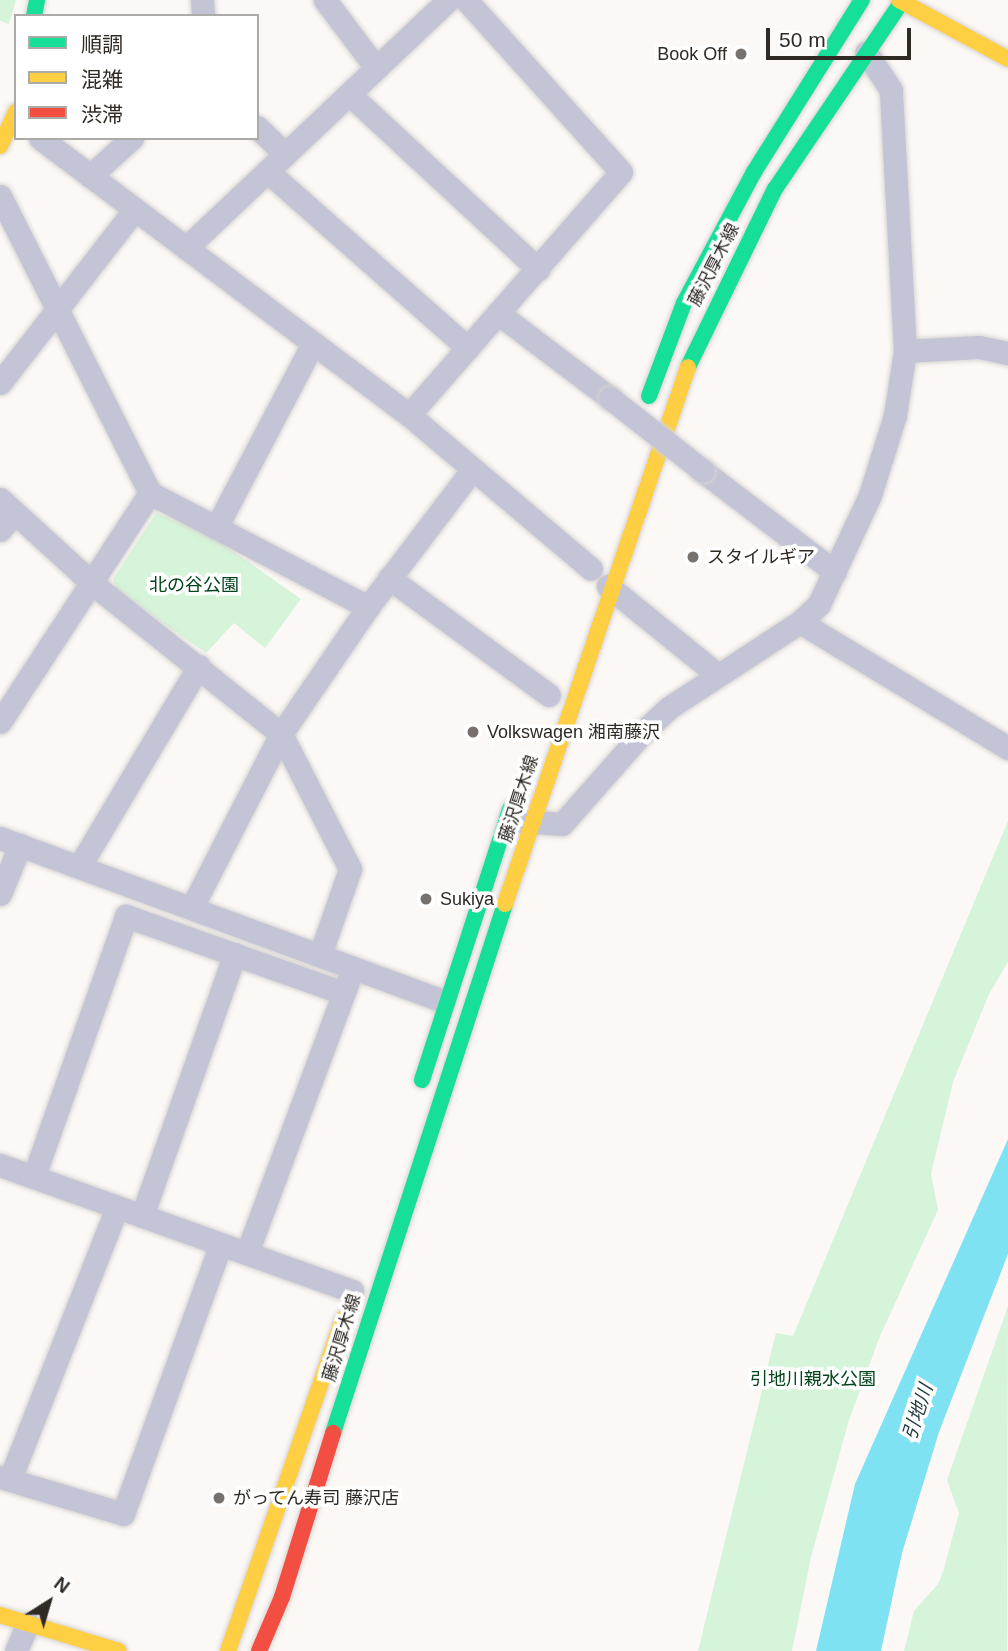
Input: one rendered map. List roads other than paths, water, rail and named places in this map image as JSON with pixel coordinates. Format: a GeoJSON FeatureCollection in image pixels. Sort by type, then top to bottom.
{"type":"FeatureCollection","features":[{"type":"Feature","properties":{"kind":"main road","name":"藤沢厚木線"},"geometry":{"type":"LineString","coordinates":[[634,441],[684,303],[754,172],[862,0]]}},
{"type":"Feature","properties":{"kind":"main road","name":"藤沢厚木線"},"geometry":{"type":"LineString","coordinates":[[259,1651],[282,1597],[396,1230],[531,824],[595,573],[710,313],[775,189],[901,1]]}},
{"type":"Feature","properties":{"kind":"main road"},"geometry":{"type":"LineString","coordinates":[[901,1],[1008,59]]}},
{"type":"Feature","properties":{"kind":"main road"},"geometry":{"type":"LineString","coordinates":[[0,146],[14,119]]}},
{"type":"Feature","properties":{"kind":"main road"},"geometry":{"type":"LineString","coordinates":[[542,717],[552,689]]}},
{"type":"Feature","properties":{"kind":"main road","name":"藤沢厚木線"},"geometry":{"type":"LineString","coordinates":[[415,1100],[444,1001],[514,795]]}},
{"type":"Feature","properties":{"kind":"main road","name":"藤沢厚木線"},"geometry":{"type":"LineString","coordinates":[[228,1651],[354,1285]]}},
{"type":"Feature","properties":{"kind":"main road"},"geometry":{"type":"LineString","coordinates":[[0,1615],[119,1651]]}},
{"type":"Feature","properties":{"kind":"street"},"geometry":{"type":"LineString","coordinates":[[325,0],[376,68]]}},
{"type":"Feature","properties":{"kind":"street"},"geometry":{"type":"LineString","coordinates":[[186,248],[448,0]]}},
{"type":"Feature","properties":{"kind":"street"},"geometry":{"type":"LineString","coordinates":[[409,415],[621,172],[466,0]]}},
{"type":"Feature","properties":{"kind":"street"},"geometry":{"type":"LineString","coordinates":[[507,817],[531,824],[562,824],[643,731],[718,675],[800,622],[819,604],[835,572],[870,495],[886,446],[905,351],[891,90],[866,52]]}},
{"type":"Feature","properties":{"kind":"street"},"geometry":{"type":"LineString","coordinates":[[349,94],[538,269]]}},
{"type":"Feature","properties":{"kind":"street"},"geometry":{"type":"LineString","coordinates":[[259,129],[285,154]]}},
{"type":"Feature","properties":{"kind":"street"},"geometry":{"type":"LineString","coordinates":[[43,140],[409,415],[718,675]]}},
{"type":"Feature","properties":{"kind":"street"},"geometry":{"type":"LineString","coordinates":[[90,176],[130,140]]}},
{"type":"Feature","properties":{"kind":"street"},"geometry":{"type":"LineString","coordinates":[[267,171],[468,348]]}},
{"type":"Feature","properties":{"kind":"street"},"geometry":{"type":"LineString","coordinates":[[0,196],[57,304],[150,493],[368,607]]}},
{"type":"Feature","properties":{"kind":"street"},"geometry":{"type":"LineString","coordinates":[[0,383],[57,304],[134,209]]}},
{"type":"Feature","properties":{"kind":"street"},"geometry":{"type":"LineString","coordinates":[[499,314],[835,572]]}},
{"type":"Feature","properties":{"kind":"street"},"geometry":{"type":"LineString","coordinates":[[216,527],[313,343]]}},
{"type":"Feature","properties":{"kind":"street"},"geometry":{"type":"LineString","coordinates":[[905,351],[979,347],[1008,353]]}},
{"type":"Feature","properties":{"kind":"street"},"geometry":{"type":"LineString","coordinates":[[192,908],[281,734],[368,607],[472,470]]}},
{"type":"Feature","properties":{"kind":"street"},"geometry":{"type":"LineString","coordinates":[[0,722],[93,584],[150,493]]}},
{"type":"Feature","properties":{"kind":"street"},"geometry":{"type":"LineString","coordinates":[[5,514],[281,734],[350,869],[320,955]]}},
{"type":"Feature","properties":{"kind":"street"},"geometry":{"type":"LineString","coordinates":[[389,578],[552,689]]}},
{"type":"Feature","properties":{"kind":"street"},"geometry":{"type":"LineString","coordinates":[[800,622],[1008,748]]}},
{"type":"Feature","properties":{"kind":"street"},"geometry":{"type":"LineString","coordinates":[[79,867],[199,666]]}},
{"type":"Feature","properties":{"kind":"street"},"geometry":{"type":"LineString","coordinates":[[0,894],[10,841],[444,1001]]}},
{"type":"Feature","properties":{"kind":"street"},"geometry":{"type":"LineString","coordinates":[[34,1176],[126,916],[343,993]]}},
{"type":"Feature","properties":{"kind":"street"},"geometry":{"type":"LineString","coordinates":[[142,1216],[235,954]]}},
{"type":"Feature","properties":{"kind":"street"},"geometry":{"type":"LineString","coordinates":[[247,1253],[353,968]]}},
{"type":"Feature","properties":{"kind":"street"},"geometry":{"type":"LineString","coordinates":[[1,1169],[34,1176],[247,1253],[354,1285]]}},
{"type":"Feature","properties":{"kind":"street"},"geometry":{"type":"LineString","coordinates":[[117,1207],[5,1478],[123,1514],[221,1244]]}},
{"type":"Feature","properties":{"kind":"street"},"geometry":{"type":"LineString","coordinates":[[16,1651],[28,1623]]}},
{"type":"Feature","properties":{"kind":"water","name":"引地川"},"geometry":{"type":"Polygon","coordinates":[[[1008,1139],[1008,1254],[939,1432],[902,1553],[881,1651],[816,1651],[855,1484],[1008,1139]]]}},
{"type":"Feature","properties":{"kind":"place","name":"Book Off"},"geometry":{"type":"Point","coordinates":[741,54]}},
{"type":"Feature","properties":{"kind":"place","name":"スタイルギア"},"geometry":{"type":"Point","coordinates":[693,557]}},
{"type":"Feature","properties":{"kind":"place","name":"Volkswagen 湘南藤沢"},"geometry":{"type":"Point","coordinates":[473,732]}},
{"type":"Feature","properties":{"kind":"place","name":"Sukiya"},"geometry":{"type":"Point","coordinates":[426,899]}},
{"type":"Feature","properties":{"kind":"place","name":"がってん寿司 藤沢店"},"geometry":{"type":"Point","coordinates":[219,1498]}},
{"type":"Feature","properties":{"kind":"park label","name":"北の谷公園"},"geometry":{"type":"Point","coordinates":[194,585]}},
{"type":"Feature","properties":{"kind":"park label","name":"引地川親水公園"},"geometry":{"type":"Point","coordinates":[813,1379]}}]}
